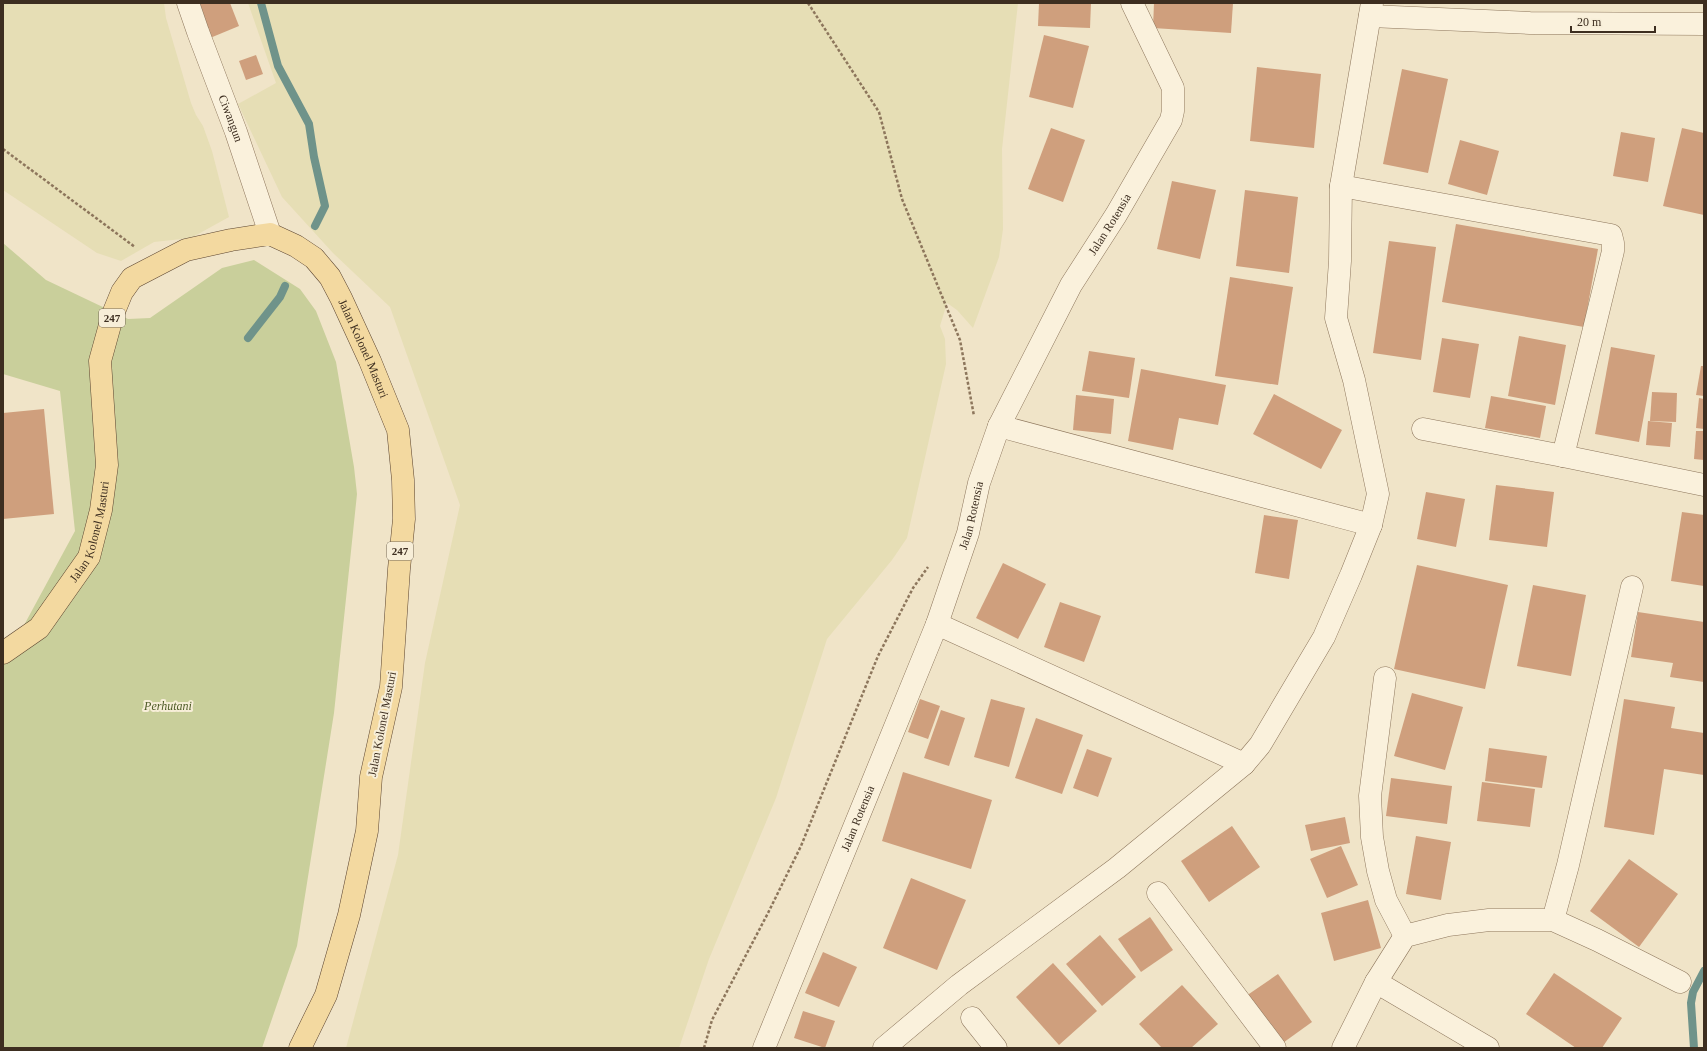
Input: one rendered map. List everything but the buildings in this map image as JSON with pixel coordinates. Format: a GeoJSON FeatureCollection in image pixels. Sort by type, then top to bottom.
{"type":"FeatureCollection","features":[{"type":"Feature","properties":{"kind":"main road","name":"Jalan Kolonel Masturi"},"geometry":{"type":"LineString","coordinates":[[3,653],[39,628],[90,557],[101,510],[107,465],[100,361],[113,314],[122,292],[132,278],[154,265],[186,250],[231,240],[270,234],[296,246],[314,258],[330,277],[342,298],[398,430],[403,480],[404,519],[398,569],[391,687],[371,777],[366,831],[349,915],[326,994],[300,1048]]}},
{"type":"Feature","properties":{"kind":"street","name":"Ciwangun"},"geometry":{"type":"LineString","coordinates":[[188,3],[236,132],[270,234]]}},
{"type":"Feature","properties":{"kind":"street","name":"Jalan Rotensia"},"geometry":{"type":"LineString","coordinates":[[764,1048],[937,624],[968,533],[980,483],[999,426],[1071,285],[1116,215],[1171,120],[1173,111],[1172,88],[1132,3]]}},
{"type":"Feature","properties":{"kind":"street"},"geometry":{"type":"LineString","coordinates":[[884,1048],[959,985],[1117,868],[1244,764],[1260,745],[1324,637],[1371,525],[1378,494],[1354,380],[1336,318],[1340,261],[1341,186],[1371,9],[1530,23],[1704,24]]}},
{"type":"Feature","properties":{"kind":"street"},"geometry":{"type":"LineString","coordinates":[[1341,186],[1610,235],[1613,243],[1613,251],[1563,456]]}},
{"type":"Feature","properties":{"kind":"street"},"geometry":{"type":"LineString","coordinates":[[999,426],[1371,525]]}},
{"type":"Feature","properties":{"kind":"street"},"geometry":{"type":"LineString","coordinates":[[1423,429],[1704,485]]}},
{"type":"Feature","properties":{"kind":"street"},"geometry":{"type":"LineString","coordinates":[[1553,920],[1568,865],[1632,587]]}},
{"type":"Feature","properties":{"kind":"street"},"geometry":{"type":"LineString","coordinates":[[937,624],[1244,764]]}},
{"type":"Feature","properties":{"kind":"street"},"geometry":{"type":"LineString","coordinates":[[1386,678],[1370,796],[1372,837],[1378,871],[1386,900],[1406,936]]}},
{"type":"Feature","properties":{"kind":"street"},"geometry":{"type":"LineString","coordinates":[[1158,893],[1275,1048]]}},
{"type":"Feature","properties":{"kind":"street"},"geometry":{"type":"LineString","coordinates":[[1343,1048],[1376,982],[1406,936],[1448,925],[1483,921],[1553,920],[1597,940],[1680,982]]}},
{"type":"Feature","properties":{"kind":"street"},"geometry":{"type":"LineString","coordinates":[[1376,982],[1488,1048]]}},
{"type":"Feature","properties":{"kind":"street"},"geometry":{"type":"LineString","coordinates":[[972,1018],[996,1048]]}},
{"type":"Feature","properties":{"kind":"path"},"geometry":{"type":"LineString","coordinates":[[808,3],[879,112],[902,199],[960,340],[975,423]]}},
{"type":"Feature","properties":{"kind":"path"},"geometry":{"type":"LineString","coordinates":[[3,149],[128,241],[154,265]]}},
{"type":"Feature","properties":{"kind":"path"},"geometry":{"type":"LineString","coordinates":[[704,1048],[712,1020],[801,846],[878,656],[913,588],[930,563]]}},
{"type":"Feature","properties":{"kind":"shaded area"},"geometry":{"type":"Polygon","coordinates":[[[3,3],[164,3],[166,18],[191,103],[203,126],[212,151],[229,217],[191,238],[154,242],[121,261],[97,253],[3,190],[3,3]]]}},
{"type":"Feature","properties":{"kind":"shaded area"},"geometry":{"type":"Polygon","coordinates":[[[248,3],[1018,3],[1002,149],[1003,229],[999,257],[973,328],[957,310],[947,303],[940,326],[945,339],[946,364],[907,538],[892,560],[827,639],[776,798],[709,959],[679,1048],[346,1048],[398,855],[425,663],[460,505],[390,307],[333,253],[282,197],[238,104],[276,83],[248,3]]]}},
{"type":"Feature","properties":{"kind":"green space","name":"Perhutani"},"geometry":{"type":"Polygon","coordinates":[[[3,243],[46,280],[128,319],[150,318],[222,268],[254,260],[300,289],[316,311],[336,362],[354,467],[357,494],[334,713],[297,946],[262,1048],[3,1048],[3,664],[75,531],[60,391],[3,374],[3,243]]]}},
{"type":"Feature","properties":{"kind":"waterway"},"geometry":{"type":"LineString","coordinates":[[261,3],[278,66],[309,124],[314,157],[325,206],[315,226]]}},
{"type":"Feature","properties":{"kind":"waterway"},"geometry":{"type":"LineString","coordinates":[[248,338],[280,297],[285,286]]}},
{"type":"Feature","properties":{"kind":"waterway"},"geometry":{"type":"LineString","coordinates":[[1694,1048],[1691,1003],[1693,992],[1704,971]]}}]}
